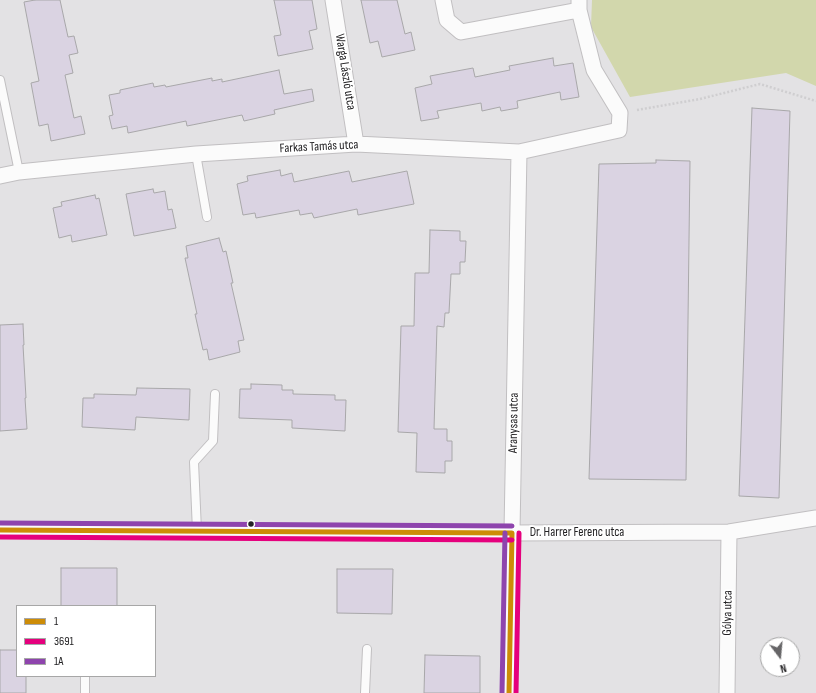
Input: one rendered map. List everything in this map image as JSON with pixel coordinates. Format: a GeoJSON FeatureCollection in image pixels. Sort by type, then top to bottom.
{"type":"FeatureCollection","features":[{"type":"Feature","properties":{"kind":"street","name":"Warga László utca"},"geometry":{"type":"LineString","coordinates":[[333,0],[356,144]]}},
{"type":"Feature","properties":{"kind":"street"},"geometry":{"type":"LineString","coordinates":[[443,0],[447,20],[462,32],[579,5],[594,70],[620,113]]}},
{"type":"Feature","properties":{"kind":"street","name":"Farkas Tamás utca"},"geometry":{"type":"LineString","coordinates":[[0,176],[20,172],[196,154],[356,144],[519,152],[619,130],[620,113]]}},
{"type":"Feature","properties":{"kind":"street","name":"Aranysas utca"},"geometry":{"type":"LineString","coordinates":[[509,693],[519,152]]}},
{"type":"Feature","properties":{"kind":"street","name":"Dr. Harrer Ferenc utca"},"geometry":{"type":"LineString","coordinates":[[0,530],[512,533],[729,532],[816,518]]}},
{"type":"Feature","properties":{"kind":"street","name":"Gólya utca"},"geometry":{"type":"LineString","coordinates":[[727,693],[729,532]]}},
{"type":"Feature","properties":{"kind":"lane"},"geometry":{"type":"LineString","coordinates":[[0,80],[20,172]]}},
{"type":"Feature","properties":{"kind":"lane"},"geometry":{"type":"LineString","coordinates":[[196,154],[207,218]]}},
{"type":"Feature","properties":{"kind":"lane"},"geometry":{"type":"LineString","coordinates":[[197,531],[194,462],[213,441],[214,394]]}},
{"type":"Feature","properties":{"kind":"lane"},"geometry":{"type":"LineString","coordinates":[[365,693],[367,649]]}},
{"type":"Feature","properties":{"kind":"lane"},"geometry":{"type":"LineString","coordinates":[[85,677],[85,693]]}},
{"type":"Feature","properties":{"kind":"path"},"geometry":{"type":"LineString","coordinates":[[620,113],[700,99],[760,84],[816,101]]}},
{"type":"Feature","properties":{"kind":"green space"},"geometry":{"type":"Polygon","coordinates":[[[592,0],[816,0],[816,86],[786,73],[630,97],[591,27],[592,0]]]}},
{"type":"Feature","properties":{"kind":"building"},"geometry":{"type":"Polygon","coordinates":[[[35,0],[60,0],[68,37],[74,36],[78,53],[69,55],[73,73],[65,75],[74,118],[81,116],[85,134],[51,141],[48,124],[39,126],[31,83],[39,81],[24,2],[35,0]]]}},
{"type":"Feature","properties":{"kind":"building"},"geometry":{"type":"Polygon","coordinates":[[[274,0],[312,0],[317,29],[309,31],[313,49],[278,56],[274,36],[281,35],[274,0]]]}},
{"type":"Feature","properties":{"kind":"building"},"geometry":{"type":"Polygon","coordinates":[[[361,0],[397,0],[405,34],[411,32],[415,50],[382,57],[378,41],[370,43],[361,0]]]}},
{"type":"Feature","properties":{"kind":"building"},"geometry":{"type":"Polygon","coordinates":[[[553,58],[554,66],[573,63],[579,97],[561,100],[560,92],[517,101],[518,108],[501,111],[500,107],[482,111],[481,103],[437,111],[439,118],[421,121],[415,88],[432,84],[430,76],[473,68],[475,77],[510,70],[509,66],[553,58]]]}},
{"type":"Feature","properties":{"kind":"building"},"geometry":{"type":"Polygon","coordinates":[[[279,70],[284,94],[312,89],[314,101],[274,110],[275,114],[244,121],[242,115],[187,126],[186,121],[128,133],[127,126],[112,129],[109,116],[113,115],[109,95],[120,93],[120,90],[153,83],[154,87],[165,85],[166,87],[212,78],[212,81],[222,79],[222,82],[279,70]]]}},
{"type":"Feature","properties":{"kind":"building"},"geometry":{"type":"Polygon","coordinates":[[[752,108],[790,111],[779,498],[739,496],[752,108]]]}},
{"type":"Feature","properties":{"kind":"building"},"geometry":{"type":"Polygon","coordinates":[[[656,160],[690,161],[686,480],[589,479],[599,164],[656,163],[656,160]]]}},
{"type":"Feature","properties":{"kind":"building"},"geometry":{"type":"Polygon","coordinates":[[[280,170],[281,176],[292,173],[294,182],[349,171],[352,182],[407,171],[414,204],[358,215],[357,209],[314,218],[312,213],[300,215],[299,210],[256,218],[255,213],[243,215],[237,184],[248,181],[247,176],[280,170]]]}},
{"type":"Feature","properties":{"kind":"building"},"geometry":{"type":"Polygon","coordinates":[[[153,189],[154,193],[165,191],[168,210],[172,209],[176,228],[134,236],[126,194],[153,189]]]}},
{"type":"Feature","properties":{"kind":"building"},"geometry":{"type":"Polygon","coordinates":[[[95,195],[96,199],[99,198],[107,235],[72,242],[71,235],[59,238],[53,208],[62,206],[61,202],[95,195]]]}},
{"type":"Feature","properties":{"kind":"building"},"geometry":{"type":"Polygon","coordinates":[[[430,230],[460,231],[460,241],[466,241],[465,262],[460,262],[460,274],[451,274],[449,313],[445,313],[444,327],[437,326],[434,429],[447,429],[447,441],[452,441],[452,461],[445,461],[445,473],[416,472],[417,433],[398,432],[401,326],[414,326],[415,273],[429,273],[430,230]]]}},
{"type":"Feature","properties":{"kind":"building"},"geometry":{"type":"Polygon","coordinates":[[[219,238],[223,252],[226,251],[233,283],[231,283],[244,340],[238,341],[240,352],[209,360],[207,349],[203,350],[185,258],[188,258],[186,246],[219,238]]]}},
{"type":"Feature","properties":{"kind":"building"},"geometry":{"type":"Polygon","coordinates":[[[23,324],[27,429],[0,431],[0,325],[23,324]]]}},
{"type":"Feature","properties":{"kind":"building"},"geometry":{"type":"Polygon","coordinates":[[[251,384],[282,385],[282,390],[293,390],[293,394],[335,395],[335,400],[346,400],[345,431],[292,428],[292,420],[239,418],[240,389],[251,389],[251,384]]]}},
{"type":"Feature","properties":{"kind":"building"},"geometry":{"type":"Polygon","coordinates":[[[137,388],[190,389],[189,420],[136,417],[135,430],[82,427],[83,398],[94,398],[94,394],[136,395],[137,388]]]}},
{"type":"Feature","properties":{"kind":"building"},"geometry":{"type":"Polygon","coordinates":[[[61,568],[117,568],[117,605],[61,605],[61,568]]]}},
{"type":"Feature","properties":{"kind":"building"},"geometry":{"type":"Polygon","coordinates":[[[337,569],[393,569],[392,614],[337,613],[337,569]]]}},
{"type":"Feature","properties":{"kind":"building"},"geometry":{"type":"Polygon","coordinates":[[[0,650],[16,650],[16,677],[26,677],[26,693],[0,693],[0,650]]]}},
{"type":"Feature","properties":{"kind":"building"},"geometry":{"type":"Polygon","coordinates":[[[425,655],[480,656],[480,693],[424,693],[425,655]]]}},
{"type":"Feature","properties":{"kind":"transit line","name":"1A"},"geometry":{"type":"LineString","coordinates":[[0,523],[512,526]]}},
{"type":"Feature","properties":{"kind":"transit line","name":"1"},"geometry":{"type":"LineString","coordinates":[[0,530],[512,533]]}},
{"type":"Feature","properties":{"kind":"transit line","name":"1A"},"geometry":{"type":"LineString","coordinates":[[502,693],[505,533]]}},
{"type":"Feature","properties":{"kind":"transit line","name":"1"},"geometry":{"type":"LineString","coordinates":[[509,693],[512,533]]}},
{"type":"Feature","properties":{"kind":"transit line","name":"3691"},"geometry":{"type":"LineString","coordinates":[[516,693],[519,533]]}},
{"type":"Feature","properties":{"kind":"transit line","name":"3691"},"geometry":{"type":"LineString","coordinates":[[0,537],[512,540]]}}]}
